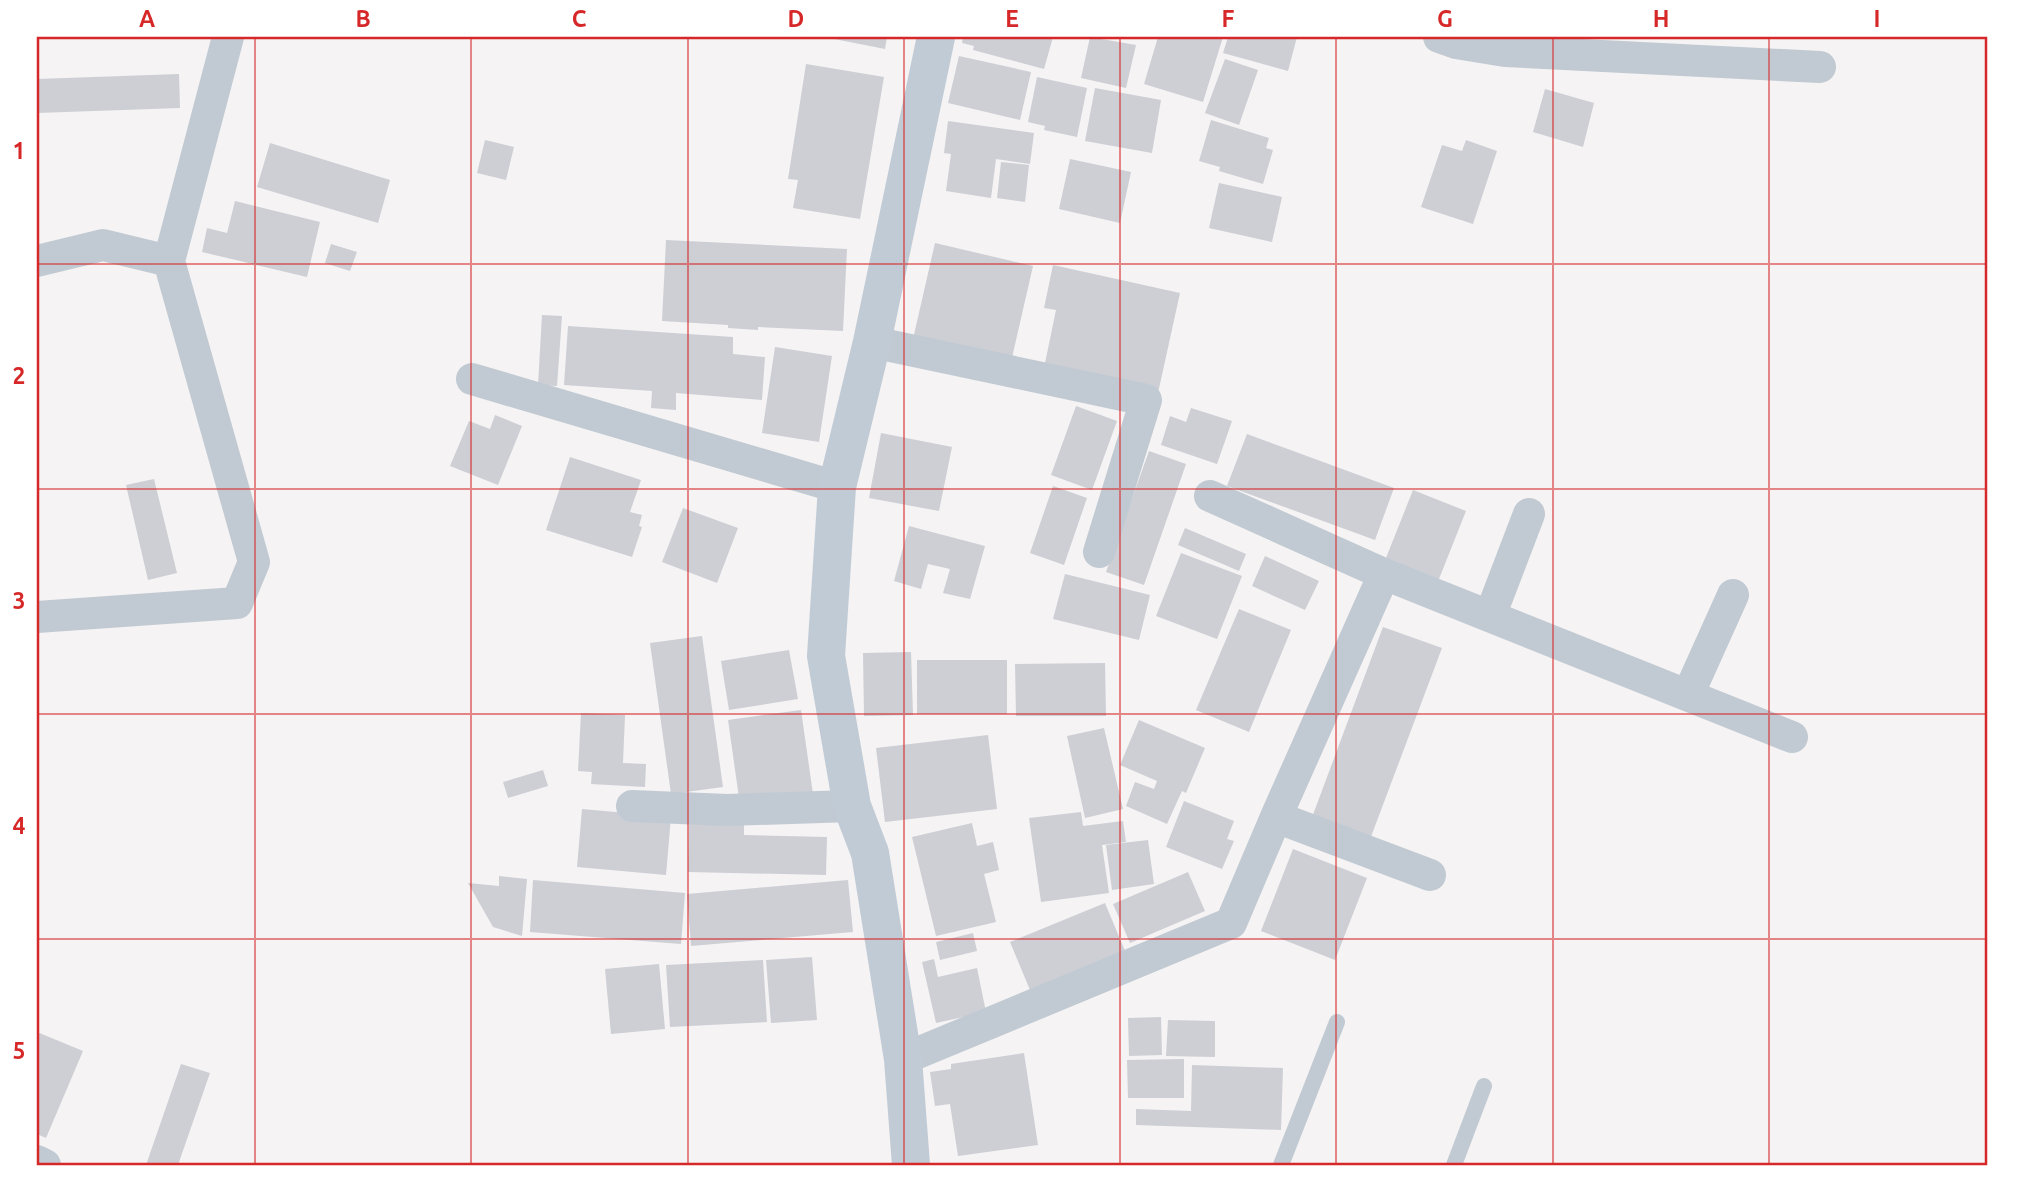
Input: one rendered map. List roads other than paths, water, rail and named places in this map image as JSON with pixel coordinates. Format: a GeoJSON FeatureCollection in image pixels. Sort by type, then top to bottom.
{"type":"FeatureCollection","features":[{"type":"Feature","properties":{"kind":"street"},"geometry":{"type":"LineString","coordinates":[[37,617],[237,603],[254,562],[169,261],[228,37]]}},
{"type":"Feature","properties":{"kind":"street"},"geometry":{"type":"LineString","coordinates":[[911,1165],[903,1059],[870,853],[852,806],[826,656],[837,487],[872,342],[936,37]]}},
{"type":"Feature","properties":{"kind":"street"},"geometry":{"type":"LineString","coordinates":[[1439,37],[1456,43],[1505,51],[1820,67]]}},
{"type":"Feature","properties":{"kind":"street"},"geometry":{"type":"LineString","coordinates":[[37,261],[103,245],[169,261]]}},
{"type":"Feature","properties":{"kind":"street"},"geometry":{"type":"LineString","coordinates":[[872,342],[1146,400],[1099,552]]}},
{"type":"Feature","properties":{"kind":"street"},"geometry":{"type":"LineString","coordinates":[[472,379],[837,487]]}},
{"type":"Feature","properties":{"kind":"street"},"geometry":{"type":"LineString","coordinates":[[1210,496],[1384,573],[1792,737]]}},
{"type":"Feature","properties":{"kind":"street"},"geometry":{"type":"LineString","coordinates":[[1490,616],[1529,514]]}},
{"type":"Feature","properties":{"kind":"street"},"geometry":{"type":"LineString","coordinates":[[903,1059],[1231,923],[1384,573]]}},
{"type":"Feature","properties":{"kind":"street"},"geometry":{"type":"LineString","coordinates":[[1688,695],[1733,595]]}},
{"type":"Feature","properties":{"kind":"street"},"geometry":{"type":"LineString","coordinates":[[632,806],[727,810],[852,806]]}},
{"type":"Feature","properties":{"kind":"street"},"geometry":{"type":"LineString","coordinates":[[1276,817],[1430,875]]}},
{"type":"Feature","properties":{"kind":"street"},"geometry":{"type":"LineString","coordinates":[[37,1161],[45,1165]]}},
{"type":"Feature","properties":{"kind":"lane"},"geometry":{"type":"LineString","coordinates":[[1281,1165],[1337,1022]]}},
{"type":"Feature","properties":{"kind":"lane"},"geometry":{"type":"LineString","coordinates":[[1454,1165],[1484,1086]]}}]}
